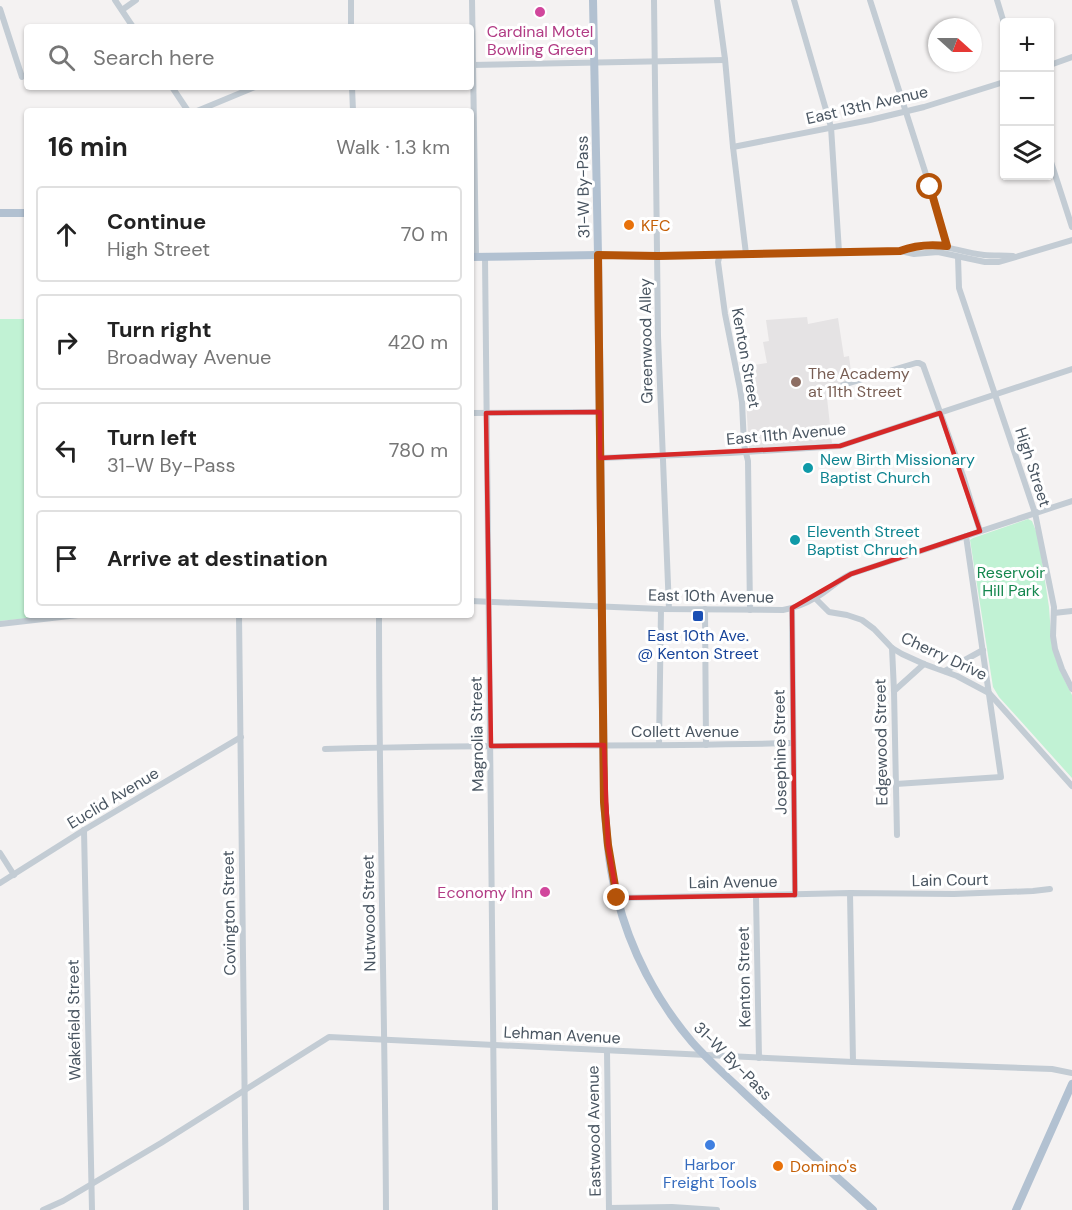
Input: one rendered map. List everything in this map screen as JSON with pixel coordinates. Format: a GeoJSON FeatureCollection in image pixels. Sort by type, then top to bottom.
{"type":"FeatureCollection","features":[{"type":"Feature","properties":{"kind":"main road","name":"31-W By-Pass"},"geometry":{"type":"LineString","coordinates":[[593,0],[604,802],[608,845],[617,898],[631,942],[650,982],[692,1042],[759,1107],[873,1210]]}},
{"type":"Feature","properties":{"kind":"main road"},"geometry":{"type":"LineString","coordinates":[[0,213],[24,213]]}},
{"type":"Feature","properties":{"kind":"main road"},"geometry":{"type":"LineString","coordinates":[[477,257],[598,255]]}},
{"type":"Feature","properties":{"kind":"main road"},"geometry":{"type":"LineString","coordinates":[[1016,1210],[1072,1084]]}},
{"type":"Feature","properties":{"kind":"street"},"geometry":{"type":"LineString","coordinates":[[115,0],[131,24]]}},
{"type":"Feature","properties":{"kind":"street"},"geometry":{"type":"LineString","coordinates":[[122,10],[136,0]]}},
{"type":"Feature","properties":{"kind":"street"},"geometry":{"type":"LineString","coordinates":[[351,0],[351,24]]}},
{"type":"Feature","properties":{"kind":"street","name":"Magnolia Street"},"geometry":{"type":"LineString","coordinates":[[472,0],[472,24]]}},
{"type":"Feature","properties":{"kind":"street","name":"Greenwood Alley"},"geometry":{"type":"LineString","coordinates":[[654,0],[658,325],[669,609]]}},
{"type":"Feature","properties":{"kind":"street"},"geometry":{"type":"LineString","coordinates":[[717,0],[746,254]]}},
{"type":"Feature","properties":{"kind":"street"},"geometry":{"type":"LineString","coordinates":[[794,0],[831,127],[839,252]]}},
{"type":"Feature","properties":{"kind":"street"},"geometry":{"type":"LineString","coordinates":[[870,0],[947,246]]}},
{"type":"Feature","properties":{"kind":"street"},"geometry":{"type":"LineString","coordinates":[[997,0],[1003,18]]}},
{"type":"Feature","properties":{"kind":"street"},"geometry":{"type":"LineString","coordinates":[[0,9],[22,77]]}},
{"type":"Feature","properties":{"kind":"street"},"geometry":{"type":"LineString","coordinates":[[1054,64],[1072,57]]}},
{"type":"Feature","properties":{"kind":"street"},"geometry":{"type":"LineString","coordinates":[[474,65],[725,60]]}},
{"type":"Feature","properties":{"kind":"street","name":"East 13th Avenue"},"geometry":{"type":"LineString","coordinates":[[733,147],[906,112],[1000,84]]}},
{"type":"Feature","properties":{"kind":"street"},"geometry":{"type":"LineString","coordinates":[[174,90],[186,108]]}},
{"type":"Feature","properties":{"kind":"street"},"geometry":{"type":"LineString","coordinates":[[204,108],[248,90]]}},
{"type":"Feature","properties":{"kind":"street"},"geometry":{"type":"LineString","coordinates":[[352,90],[353,108]]}},
{"type":"Feature","properties":{"kind":"street","name":"Magnolia Street"},"geometry":{"type":"LineString","coordinates":[[473,90],[473,108]]}},
{"type":"Feature","properties":{"kind":"street","name":"Magnolia Street"},"geometry":{"type":"LineString","coordinates":[[474,142],[477,257],[486,413],[495,1210]]}},
{"type":"Feature","properties":{"kind":"street"},"geometry":{"type":"LineString","coordinates":[[1054,171],[1072,227]]}},
{"type":"Feature","properties":{"kind":"street"},"geometry":{"type":"LineString","coordinates":[[598,255],[900,251],[914,254],[938,252],[985,262],[999,262],[1072,240]]}},
{"type":"Feature","properties":{"kind":"street"},"geometry":{"type":"LineString","coordinates":[[900,251],[913,246],[938,245],[984,255],[1017,256]]}},
{"type":"Feature","properties":{"kind":"street","name":"Kenton Street"},"geometry":{"type":"LineString","coordinates":[[720,254],[718,262],[725,314],[742,402],[744,445],[748,461],[750,610]]}},
{"type":"Feature","properties":{"kind":"street","name":"High Street"},"geometry":{"type":"LineString","coordinates":[[958,257],[959,288],[1035,513],[1054,607],[1055,649],[1072,689]]}},
{"type":"Feature","properties":{"kind":"street"},"geometry":{"type":"LineString","coordinates":[[843,385],[920,363],[923,366],[981,531]]}},
{"type":"Feature","properties":{"kind":"street","name":"East 11th Avenue"},"geometry":{"type":"LineString","coordinates":[[600,458],[746,453],[840,446],[1072,369]]}},
{"type":"Feature","properties":{"kind":"street"},"geometry":{"type":"LineString","coordinates":[[474,413],[600,412]]}},
{"type":"Feature","properties":{"kind":"street","name":"East 10th Avenue"},"geometry":{"type":"LineString","coordinates":[[474,601],[661,609],[772,611],[792,608],[815,598],[851,574],[1072,501]]}},
{"type":"Feature","properties":{"kind":"street"},"geometry":{"type":"LineString","coordinates":[[896,784],[1000,778],[1001,776],[966,536]]}},
{"type":"Feature","properties":{"kind":"street","name":"Cherry Drive"},"geometry":{"type":"LineString","coordinates":[[815,598],[829,612],[862,620],[892,648],[989,693],[1072,786]]}},
{"type":"Feature","properties":{"kind":"street","name":"Josephine Street"},"geometry":{"type":"LineString","coordinates":[[792,608],[795,895]]}},
{"type":"Feature","properties":{"kind":"street"},"geometry":{"type":"LineString","coordinates":[[659,745],[661,609]]}},
{"type":"Feature","properties":{"kind":"street"},"geometry":{"type":"LineString","coordinates":[[705,609],[706,745]]}},
{"type":"Feature","properties":{"kind":"street"},"geometry":{"type":"LineString","coordinates":[[1054,613],[1072,612]]}},
{"type":"Feature","properties":{"kind":"street"},"geometry":{"type":"LineString","coordinates":[[0,624],[52,618]]}},
{"type":"Feature","properties":{"kind":"street","name":"Covington Street"},"geometry":{"type":"LineString","coordinates":[[239,618],[246,1210]]}},
{"type":"Feature","properties":{"kind":"street","name":"Nutwood Street"},"geometry":{"type":"LineString","coordinates":[[379,618],[386,1210]]}},
{"type":"Feature","properties":{"kind":"street","name":"Edgewood Street"},"geometry":{"type":"LineString","coordinates":[[892,648],[897,835]]}},
{"type":"Feature","properties":{"kind":"street"},"geometry":{"type":"LineString","coordinates":[[945,671],[983,650]]}},
{"type":"Feature","properties":{"kind":"street"},"geometry":{"type":"LineString","coordinates":[[894,691],[924,664]]}},
{"type":"Feature","properties":{"kind":"street","name":"Euclid Avenue"},"geometry":{"type":"LineString","coordinates":[[0,884],[84,830],[241,737]]}},
{"type":"Feature","properties":{"kind":"street","name":"Collett Avenue"},"geometry":{"type":"LineString","coordinates":[[324,749],[793,743]]}},
{"type":"Feature","properties":{"kind":"street","name":"Wakefield Street"},"geometry":{"type":"LineString","coordinates":[[84,830],[92,1210]]}},
{"type":"Feature","properties":{"kind":"street"},"geometry":{"type":"LineString","coordinates":[[0,853],[14,875]]}},
{"type":"Feature","properties":{"kind":"street","name":"Lain Court"},"geometry":{"type":"LineString","coordinates":[[850,893],[954,894],[1050,890]]}},
{"type":"Feature","properties":{"kind":"street"},"geometry":{"type":"LineString","coordinates":[[850,893],[853,1062]]}},
{"type":"Feature","properties":{"kind":"street","name":"Lain Avenue"},"geometry":{"type":"LineString","coordinates":[[617,898],[850,893]]}},
{"type":"Feature","properties":{"kind":"street","name":"Kenton Street"},"geometry":{"type":"LineString","coordinates":[[756,896],[759,1058]]}},
{"type":"Feature","properties":{"kind":"street","name":"Lehman Avenue"},"geometry":{"type":"LineString","coordinates":[[43,1210],[63,1201],[161,1143],[329,1037],[759,1058],[1052,1069],[1072,1073]]}},
{"type":"Feature","properties":{"kind":"street","name":"Eastwood Avenue"},"geometry":{"type":"LineString","coordinates":[[607,1051],[609,1209]]}},
{"type":"Feature","properties":{"kind":"street"},"geometry":{"type":"LineString","coordinates":[[609,1209],[672,1207],[717,1210]]}},
{"type":"Feature","properties":{"kind":"highlighted area"},"geometry":{"type":"Polygon","coordinates":[[[600,412],[600,458],[840,446],[940,413],[980,531],[851,574],[792,608],[795,895],[617,898],[608,845],[604,745],[491,746],[486,413],[600,412]]]}},
{"type":"Feature","properties":{"kind":"shaded area","name":"The Academy at 11th Street"},"geometry":{"type":"Polygon","coordinates":[[[807,317],[808,324],[838,318],[844,357],[849,356],[852,380],[826,389],[832,443],[749,449],[745,383],[740,367],[767,363],[763,342],[769,341],[766,320],[807,317]]]}},
{"type":"Feature","properties":{"kind":"green space"},"geometry":{"type":"Polygon","coordinates":[[[0,319],[24,319],[24,618],[31,618],[0,621],[0,319]]]}},
{"type":"Feature","properties":{"kind":"green space","name":"Reservoir Hill Park"},"geometry":{"type":"Polygon","coordinates":[[[1028,519],[1032,521],[1038,536],[1049,607],[1052,648],[1072,695],[1072,778],[999,697],[993,687],[970,540],[1028,519]]]}},
{"type":"Feature","properties":{"kind":"place","name":"Cardinal Motel Bowling Green"},"geometry":{"type":"Point","coordinates":[540,12]}},
{"type":"Feature","properties":{"kind":"place","name":"KFC"},"geometry":{"type":"Point","coordinates":[629,225]}},
{"type":"Feature","properties":{"kind":"place","name":"The Academy at 11th Street"},"geometry":{"type":"Point","coordinates":[796,382]}},
{"type":"Feature","properties":{"kind":"place","name":"New Birth Missionary Baptist Church"},"geometry":{"type":"Point","coordinates":[808,468]}},
{"type":"Feature","properties":{"kind":"place","name":"Eleventh Street Baptist Chruch"},"geometry":{"type":"Point","coordinates":[795,540]}},
{"type":"Feature","properties":{"kind":"place","name":"East 10th Ave. @ Kenton Street"},"geometry":{"type":"Point","coordinates":[698,616]}},
{"type":"Feature","properties":{"kind":"place","name":"Economy Inn"},"geometry":{"type":"Point","coordinates":[545,892]}},
{"type":"Feature","properties":{"kind":"place","name":"Harbor Freight Tools"},"geometry":{"type":"Point","coordinates":[710,1145]}},
{"type":"Feature","properties":{"kind":"place","name":"Domino's"},"geometry":{"type":"Point","coordinates":[778,1166]}},
{"type":"Feature","properties":{"kind":"route"},"geometry":{"type":"LineString","coordinates":[[617,898],[608,845],[604,802],[598,255],[900,251],[913,246],[947,246],[930,187]]}}]}
